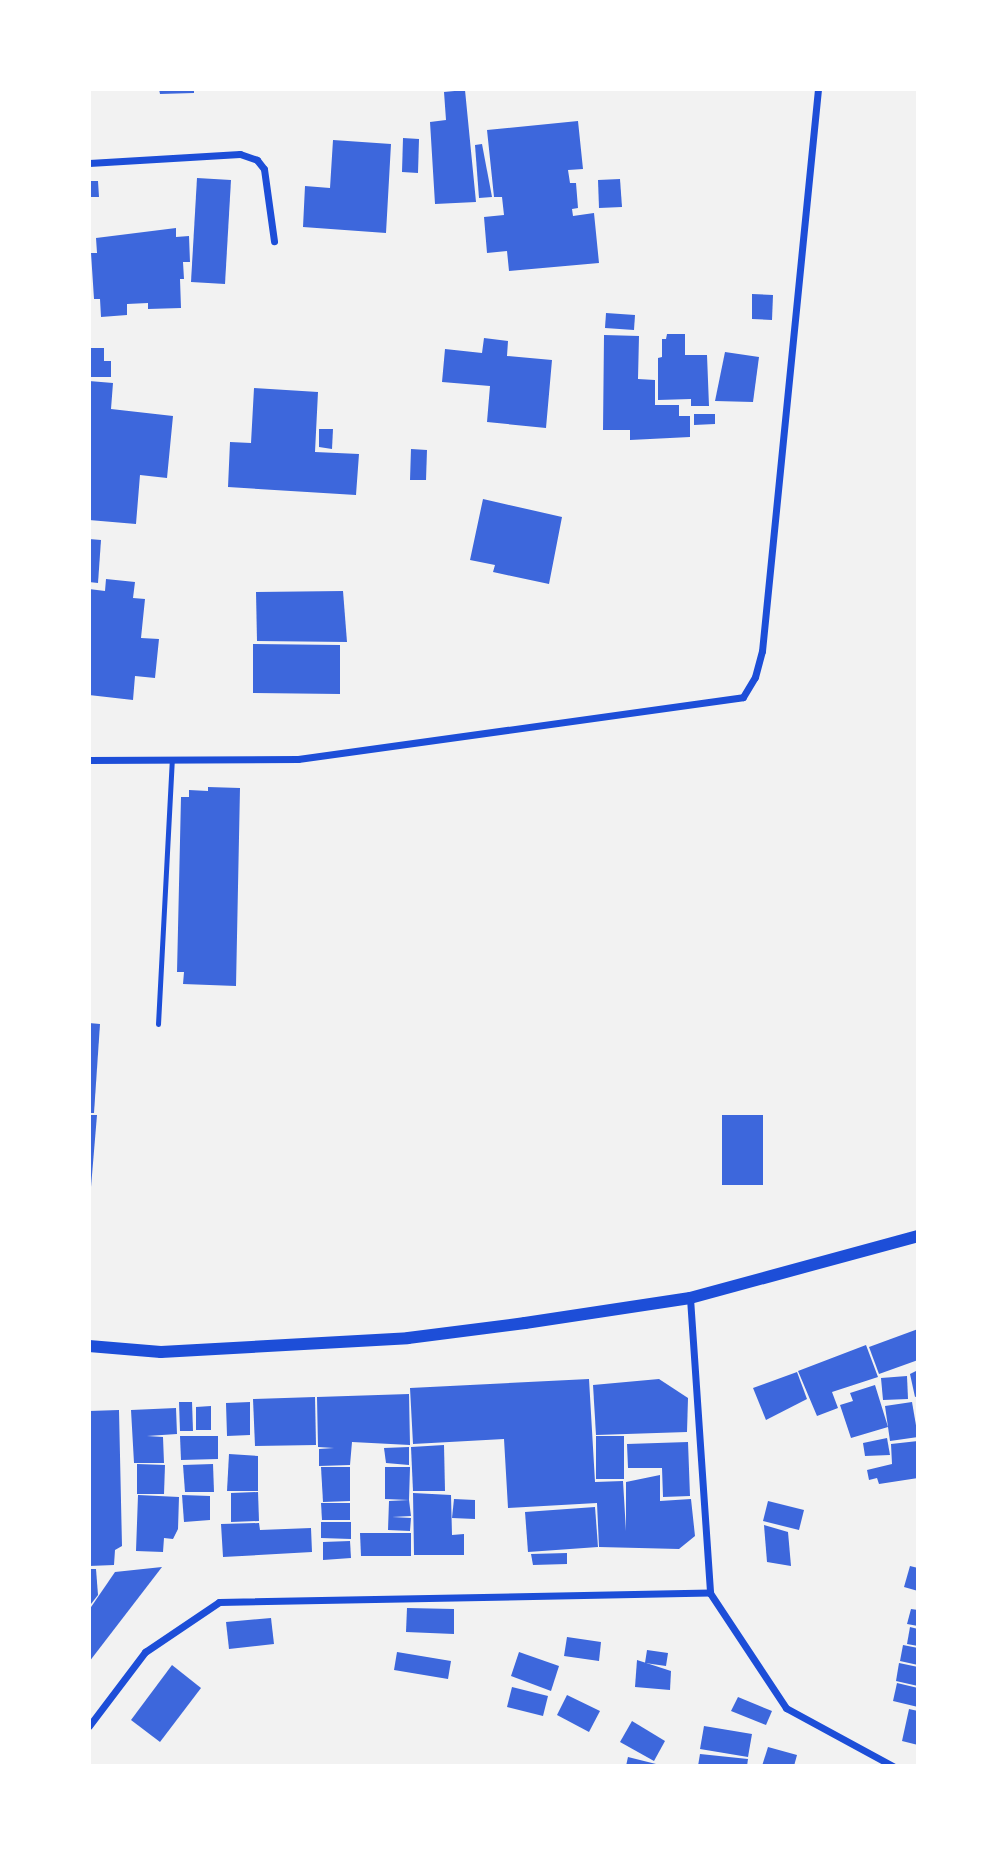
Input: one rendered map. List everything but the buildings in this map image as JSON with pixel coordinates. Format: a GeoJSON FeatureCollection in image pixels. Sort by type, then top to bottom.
{"type":"FeatureCollection","features":[{"type":"Feature","properties":{"kind":"street"},"geometry":{"type":"LineString","coordinates":[[89,760],[298,759],[743,697],[755,677],[762,651],[818,89]]}},
{"type":"Feature","properties":{"kind":"street"},"geometry":{"type":"LineString","coordinates":[[89,163],[240,154],[257,160],[264,169],[274,241]]}},
{"type":"Feature","properties":{"kind":"street"},"geometry":{"type":"LineString","coordinates":[[89,1346],[161,1352],[408,1338],[690,1298],[918,1236]]}},
{"type":"Feature","properties":{"kind":"street"},"geometry":{"type":"LineString","coordinates":[[690,1298],[710,1593],[786,1707],[893,1766]]}},
{"type":"Feature","properties":{"kind":"street"},"geometry":{"type":"LineString","coordinates":[[89,1726],[145,1652],[219,1602],[710,1593]]}},
{"type":"Feature","properties":{"kind":"lane"},"geometry":{"type":"LineString","coordinates":[[158,1024],[172,759]]}}]}
